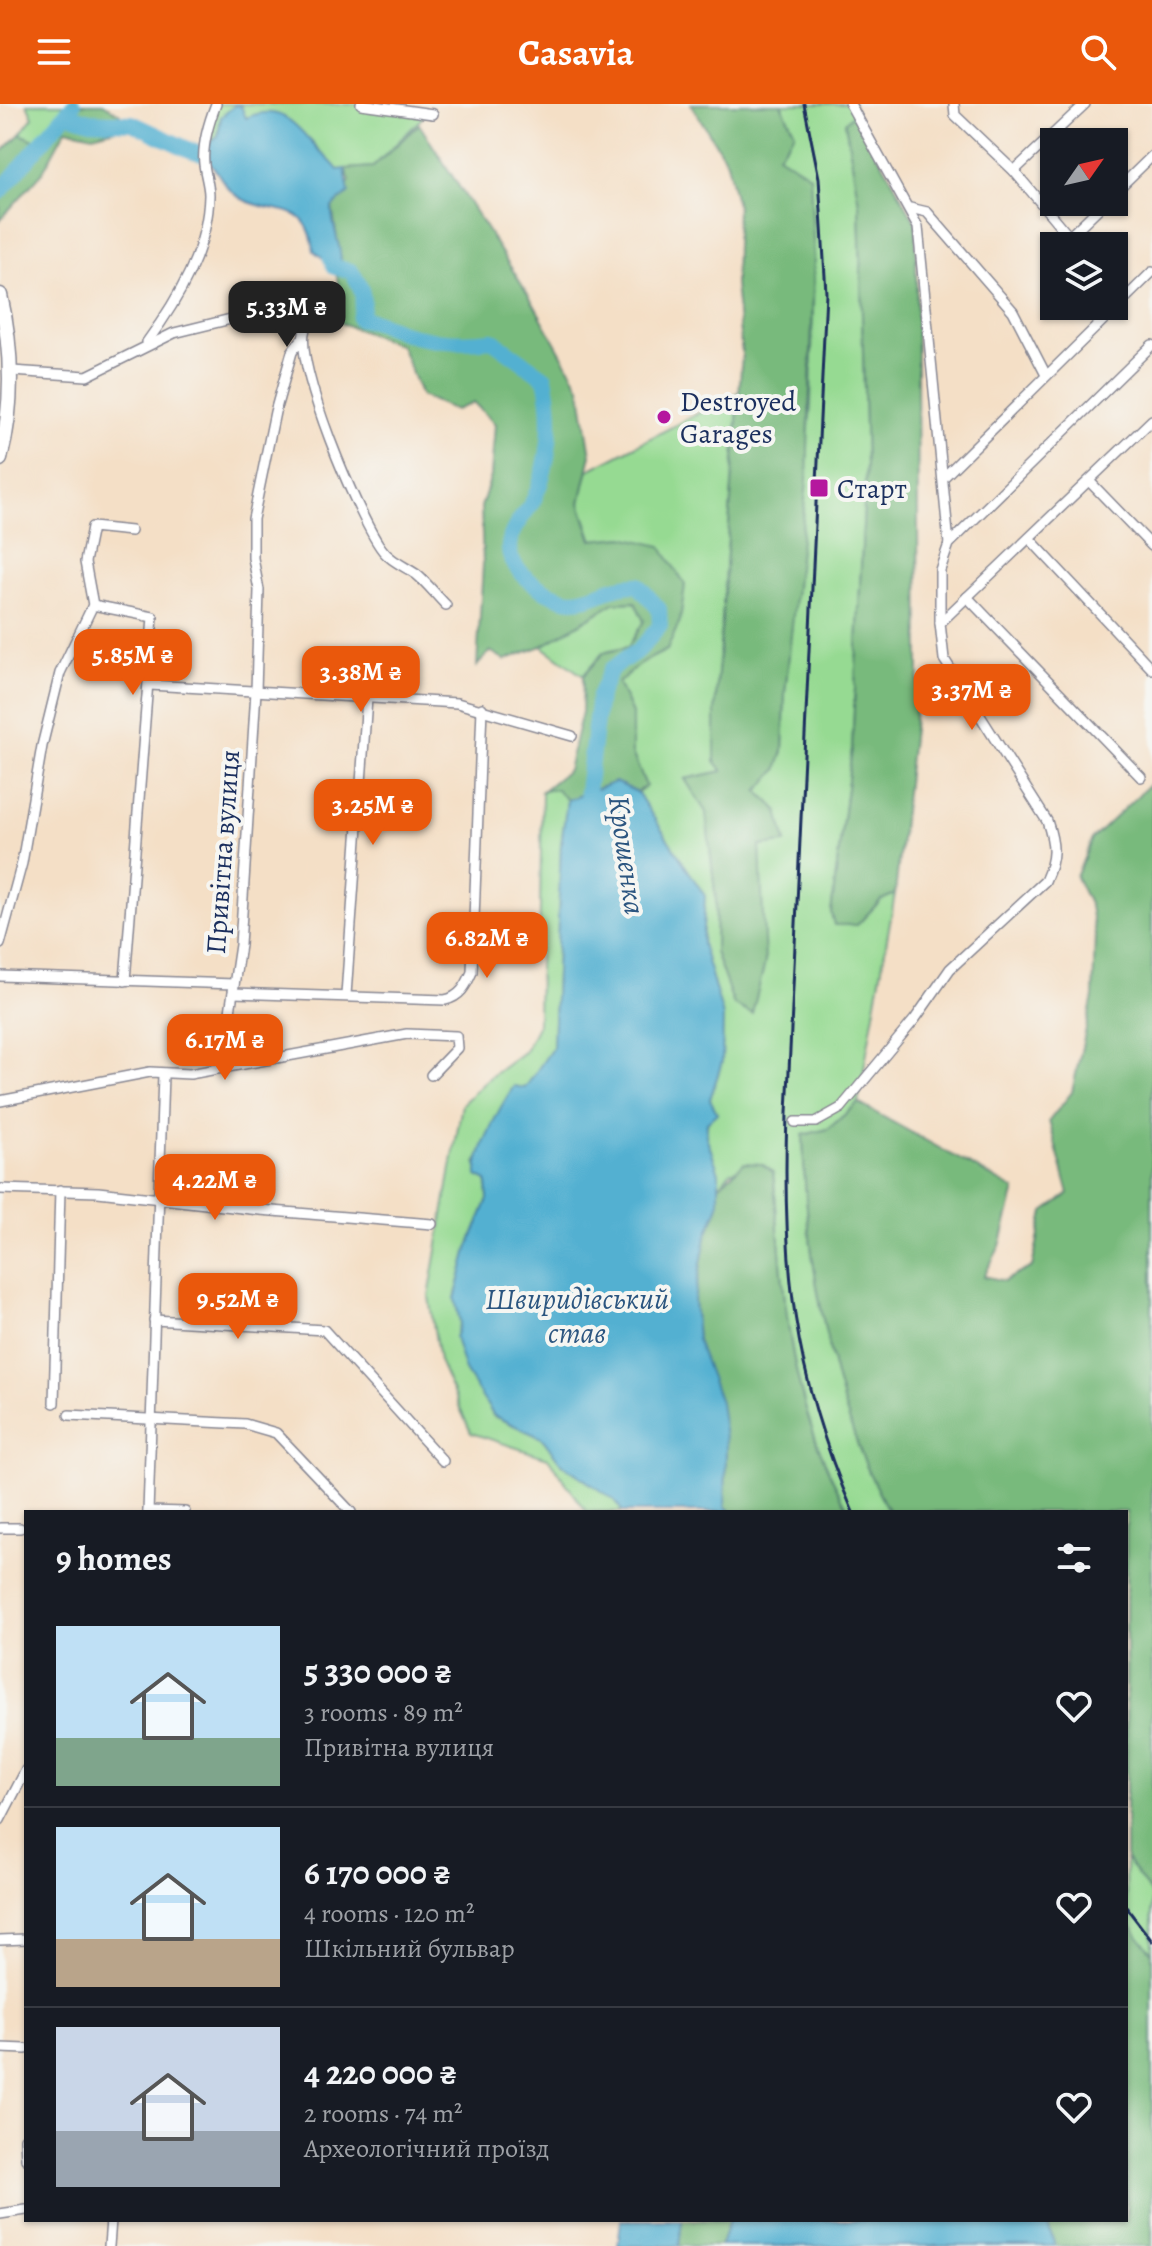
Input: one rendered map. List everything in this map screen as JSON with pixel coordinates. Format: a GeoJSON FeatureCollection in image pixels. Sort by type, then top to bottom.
{"type":"FeatureCollection","features":[{"type":"Feature","properties":{"kind":"street"},"geometry":{"type":"LineString","coordinates":[[145,344],[167,315],[194,264],[209,195],[203,160],[208,123],[216,104]]}},
{"type":"Feature","properties":{"kind":"street"},"geometry":{"type":"LineString","coordinates":[[361,104],[433,114]]}},
{"type":"Feature","properties":{"kind":"street"},"geometry":{"type":"LineString","coordinates":[[795,1122],[816,1122],[841,1108],[915,1019],[950,969],[1045,881],[1056,849],[1047,821],[944,659],[940,570],[949,544],[918,227],[850,104]]}},
{"type":"Feature","properties":{"kind":"street"},"geometry":{"type":"LineString","coordinates":[[954,104],[955,115],[1014,171],[1068,232]]}},
{"type":"Feature","properties":{"kind":"street"},"geometry":{"type":"LineString","coordinates":[[1014,171],[1085,104]]}},
{"type":"Feature","properties":{"kind":"street"},"geometry":{"type":"LineString","coordinates":[[1128,179],[1152,156]]}},
{"type":"Feature","properties":{"kind":"street"},"geometry":{"type":"LineString","coordinates":[[910,208],[927,212],[1013,311],[1046,375]]}},
{"type":"Feature","properties":{"kind":"street"},"geometry":{"type":"LineString","coordinates":[[1074,232],[1091,216]]}},
{"type":"Feature","properties":{"kind":"street"},"geometry":{"type":"LineString","coordinates":[[1128,293],[1152,272]]}},
{"type":"Feature","properties":{"kind":"street"},"geometry":{"type":"LineString","coordinates":[[0,295],[12,371],[9,425],[0,459]]}},
{"type":"Feature","properties":{"kind":"street"},"geometry":{"type":"LineString","coordinates":[[12,371],[87,376],[106,369],[145,344],[174,333],[276,308],[295,309],[305,329],[302,339],[316,400],[366,524],[383,552],[418,576],[446,605]]}},
{"type":"Feature","properties":{"kind":"street"},"geometry":{"type":"LineString","coordinates":[[943,478],[1099,320]]}},
{"type":"Feature","properties":{"kind":"street","name":"Привітна вулиця"},"geometry":{"type":"LineString","coordinates":[[222,1066],[234,988],[256,691],[259,590],[253,558],[253,519],[275,412],[292,352],[302,339]]}},
{"type":"Feature","properties":{"kind":"street"},"geometry":{"type":"LineString","coordinates":[[949,544],[1152,345]]}},
{"type":"Feature","properties":{"kind":"street"},"geometry":{"type":"LineString","coordinates":[[940,623],[1152,420]]}},
{"type":"Feature","properties":{"kind":"street"},"geometry":{"type":"LineString","coordinates":[[1089,481],[1152,546]]}},
{"type":"Feature","properties":{"kind":"street"},"geometry":{"type":"LineString","coordinates":[[0,944],[22,863],[42,746],[60,673],[93,605],[85,562],[92,527],[131,531]]}},
{"type":"Feature","properties":{"kind":"street"},"geometry":{"type":"LineString","coordinates":[[1029,538],[1152,669]]}},
{"type":"Feature","properties":{"kind":"street"},"geometry":{"type":"LineString","coordinates":[[967,597],[1141,777]]}},
{"type":"Feature","properties":{"kind":"street"},"geometry":{"type":"LineString","coordinates":[[93,605],[153,617],[125,981]]}},
{"type":"Feature","properties":{"kind":"street"},"geometry":{"type":"LineString","coordinates":[[150,685],[482,708],[572,736]]}},
{"type":"Feature","properties":{"kind":"street"},"geometry":{"type":"LineString","coordinates":[[346,995],[367,698]]}},
{"type":"Feature","properties":{"kind":"street"},"geometry":{"type":"LineString","coordinates":[[0,976],[445,1000],[455,998],[472,972],[482,708]]}},
{"type":"Feature","properties":{"kind":"street"},"geometry":{"type":"LineString","coordinates":[[0,1101],[150,1072],[190,1074],[222,1066],[283,1059],[407,1034],[456,1036],[457,1048],[431,1075]]}},
{"type":"Feature","properties":{"kind":"street"},"geometry":{"type":"LineString","coordinates":[[148,1510],[163,1075]]}},
{"type":"Feature","properties":{"kind":"street"},"geometry":{"type":"LineString","coordinates":[[0,1189],[60,1190],[432,1224]]}},
{"type":"Feature","properties":{"kind":"street"},"geometry":{"type":"LineString","coordinates":[[54,1403],[60,1190]]}},
{"type":"Feature","properties":{"kind":"street"},"geometry":{"type":"LineString","coordinates":[[154,1320],[324,1330],[443,1461]]}},
{"type":"Feature","properties":{"kind":"street"},"geometry":{"type":"LineString","coordinates":[[69,1415],[245,1424],[276,1433],[349,1510]]}},
{"type":"Feature","properties":{"kind":"street"},"geometry":{"type":"LineString","coordinates":[[0,1528],[20,1528]]}},
{"type":"Feature","properties":{"kind":"street"},"geometry":{"type":"LineString","coordinates":[[0,1820],[24,1774]]}},
{"type":"Feature","properties":{"kind":"street"},"geometry":{"type":"LineString","coordinates":[[0,1940],[24,1939]]}},
{"type":"Feature","properties":{"kind":"street"},"geometry":{"type":"LineString","coordinates":[[0,2048],[24,2049]]}},
{"type":"Feature","properties":{"kind":"street"},"geometry":{"type":"LineString","coordinates":[[0,2214],[24,2210]]}},
{"type":"Feature","properties":{"kind":"street"},"geometry":{"type":"LineString","coordinates":[[109,2246],[111,2222]]}},
{"type":"Feature","properties":{"kind":"green space"},"geometry":{"type":"Polygon","coordinates":[[[27,104],[74,104],[39,142],[20,134],[33,117],[27,104]]]}},
{"type":"Feature","properties":{"kind":"green space"},"geometry":{"type":"Polygon","coordinates":[[[74,104],[103,104],[120,114],[116,129],[93,135],[66,129],[42,173],[0,220],[0,154],[20,134],[39,142],[74,104]]]}},
{"type":"Feature","properties":{"kind":"green space"},"geometry":{"type":"Polygon","coordinates":[[[216,104],[361,104],[427,113],[373,167],[338,170],[308,138],[246,118],[241,113],[221,117],[218,136],[209,145],[208,123],[216,104]]]}},
{"type":"Feature","properties":{"kind":"green space"},"geometry":{"type":"Polygon","coordinates":[[[691,104],[781,104],[795,133],[778,155],[810,175],[814,259],[807,481],[785,694],[783,751],[777,770],[758,791],[778,811],[786,843],[760,846],[765,963],[752,1014],[734,1005],[715,952],[716,901],[706,812],[685,779],[723,771],[715,761],[715,712],[742,355],[735,284],[737,207],[727,162],[691,104]]]}},
{"type":"Feature","properties":{"kind":"green space"},"geometry":{"type":"Polygon","coordinates":[[[781,104],[854,104],[855,113],[845,122],[859,203],[866,465],[852,749],[831,913],[857,925],[881,900],[895,894],[858,1103],[828,1129],[803,1135],[809,1229],[825,1329],[851,1427],[888,1510],[849,1510],[812,1430],[800,1389],[785,1305],[773,1172],[731,1171],[719,1186],[719,1173],[706,1136],[710,1099],[722,1062],[723,1016],[702,944],[705,896],[637,792],[646,786],[632,753],[632,714],[618,683],[641,663],[667,650],[624,537],[593,540],[580,503],[587,471],[739,392],[715,712],[715,761],[723,771],[685,779],[706,812],[716,901],[715,952],[734,1004],[762,916],[760,846],[786,842],[768,800],[757,791],[777,770],[783,751],[785,694],[811,406],[814,259],[778,155],[795,133],[781,104]]]}},
{"type":"Feature","properties":{"kind":"green space"},"geometry":{"type":"Polygon","coordinates":[[[855,113],[916,223],[919,673],[895,894],[881,900],[857,925],[834,925],[831,913],[852,749],[866,465],[859,203],[845,122],[855,113]]]}},
{"type":"Feature","properties":{"kind":"green space"},"geometry":{"type":"Polygon","coordinates":[[[419,124],[531,299],[580,387],[591,455],[580,503],[592,540],[624,537],[661,546],[685,585],[680,621],[667,650],[641,663],[618,683],[632,714],[632,753],[646,786],[637,792],[615,782],[567,800],[556,789],[542,791],[568,770],[582,712],[583,676],[603,653],[628,647],[644,621],[635,602],[614,603],[542,646],[505,660],[490,651],[477,666],[483,564],[481,507],[491,476],[495,424],[474,403],[455,410],[421,396],[401,346],[338,322],[340,288],[334,267],[341,263],[332,207],[350,181],[345,169],[373,167],[419,124]]]}},
{"type":"Feature","properties":{"kind":"green space"},"geometry":{"type":"Polygon","coordinates":[[[635,602],[644,621],[628,647],[603,653],[583,676],[542,646],[614,603],[635,602]]]}},
{"type":"Feature","properties":{"kind":"green space"},"geometry":{"type":"Polygon","coordinates":[[[1152,782],[1152,1895],[1128,1862],[1128,1510],[888,1510],[851,1427],[837,1379],[816,1279],[805,1180],[803,1135],[828,1129],[858,1103],[1015,1190],[1000,1246],[984,1276],[1004,1281],[1032,1267],[1044,1212],[1069,1194],[1049,1121],[1072,1092],[1093,997],[1095,934],[1090,906],[1076,877],[1092,839],[1152,782]]]}},
{"type":"Feature","properties":{"kind":"green space"},"geometry":{"type":"Polygon","coordinates":[[[556,789],[567,800],[561,845],[553,1047],[476,1163],[487,1181],[488,1199],[468,1249],[455,1298],[460,1322],[455,1338],[493,1416],[542,1438],[561,1463],[614,1500],[622,1510],[586,1510],[548,1458],[471,1433],[439,1361],[429,1297],[462,1104],[489,1078],[525,1051],[538,1024],[542,791],[556,789]]]}},
{"type":"Feature","properties":{"kind":"green space"},"geometry":{"type":"Polygon","coordinates":[[[744,1163],[762,1164],[773,1172],[785,1305],[800,1389],[812,1430],[849,1510],[729,1510],[725,1506],[726,1445],[697,1340],[694,1300],[706,1237],[719,1205],[719,1186],[744,1163]]]}},
{"type":"Feature","properties":{"kind":"green space"},"geometry":{"type":"Polygon","coordinates":[[[1128,1862],[1152,1895],[1152,1953],[1128,1923],[1128,1862]]]}},
{"type":"Feature","properties":{"kind":"green space"},"geometry":{"type":"Polygon","coordinates":[[[1128,1923],[1152,1953],[1152,2246],[1055,2246],[1047,2222],[1128,2222],[1128,1923]]]}},
{"type":"Feature","properties":{"kind":"green space"},"geometry":{"type":"Polygon","coordinates":[[[682,2222],[728,2222],[721,2246],[679,2246],[682,2222]]]}},
{"type":"Feature","properties":{"kind":"water"},"geometry":{"type":"Polygon","coordinates":[[[235,105],[241,106],[246,118],[267,113],[291,121],[338,170],[345,169],[349,193],[332,207],[341,263],[334,267],[314,251],[311,235],[298,216],[242,199],[227,187],[212,166],[206,144],[218,136],[221,117],[235,105]]]}},
{"type":"Feature","properties":{"kind":"water","name":"Швиридівський став"},"geometry":{"type":"Polygon","coordinates":[[[615,782],[637,792],[705,896],[702,944],[723,1016],[722,1062],[710,1099],[717,1113],[707,1122],[706,1136],[719,1173],[719,1205],[706,1237],[694,1300],[697,1340],[720,1402],[726,1445],[725,1506],[729,1510],[622,1510],[614,1500],[561,1463],[542,1438],[494,1416],[465,1371],[455,1338],[460,1322],[455,1299],[468,1249],[488,1199],[487,1181],[477,1176],[484,1143],[514,1086],[525,1088],[553,1047],[561,845],[567,800],[615,782]]]}},
{"type":"Feature","properties":{"kind":"water"},"geometry":{"type":"Polygon","coordinates":[[[621,2222],[682,2222],[679,2246],[618,2246],[621,2222]]]}},
{"type":"Feature","properties":{"kind":"water"},"geometry":{"type":"Polygon","coordinates":[[[728,2222],[1047,2222],[1055,2246],[721,2246],[728,2222]]]}},
{"type":"Feature","properties":{"kind":"waterway"},"geometry":{"type":"LineString","coordinates":[[0,192],[73,105]]}},
{"type":"Feature","properties":{"kind":"waterway","name":"Крошенка"},"geometry":{"type":"LineString","coordinates":[[68,114],[90,121],[132,123],[190,150],[217,158]]}},
{"type":"Feature","properties":{"kind":"waterway","name":"Крошенка"},"geometry":{"type":"LineString","coordinates":[[327,248],[334,267],[351,271],[358,283],[363,300],[359,319],[433,340],[492,340],[545,378],[550,424],[547,455],[534,499],[510,541],[511,557],[516,567],[543,590],[564,599],[589,598],[619,587],[638,585],[659,609],[660,626],[639,650],[611,669],[599,696],[587,792],[591,812]]}},
{"type":"Feature","properties":{"kind":"railway"},"geometry":{"type":"LineString","coordinates":[[804,104],[819,178],[826,293],[787,1113],[787,1219],[795,1317],[804,1364],[832,1461],[852,1510]]}},
{"type":"Feature","properties":{"kind":"railway"},"geometry":{"type":"LineString","coordinates":[[1128,1910],[1152,1941]]}},
{"type":"Feature","properties":{"kind":"place","name":"Destroyed Garages"},"geometry":{"type":"Point","coordinates":[664,417]}},
{"type":"Feature","properties":{"kind":"place","name":"Старт"},"geometry":{"type":"Point","coordinates":[819,488]}}]}
